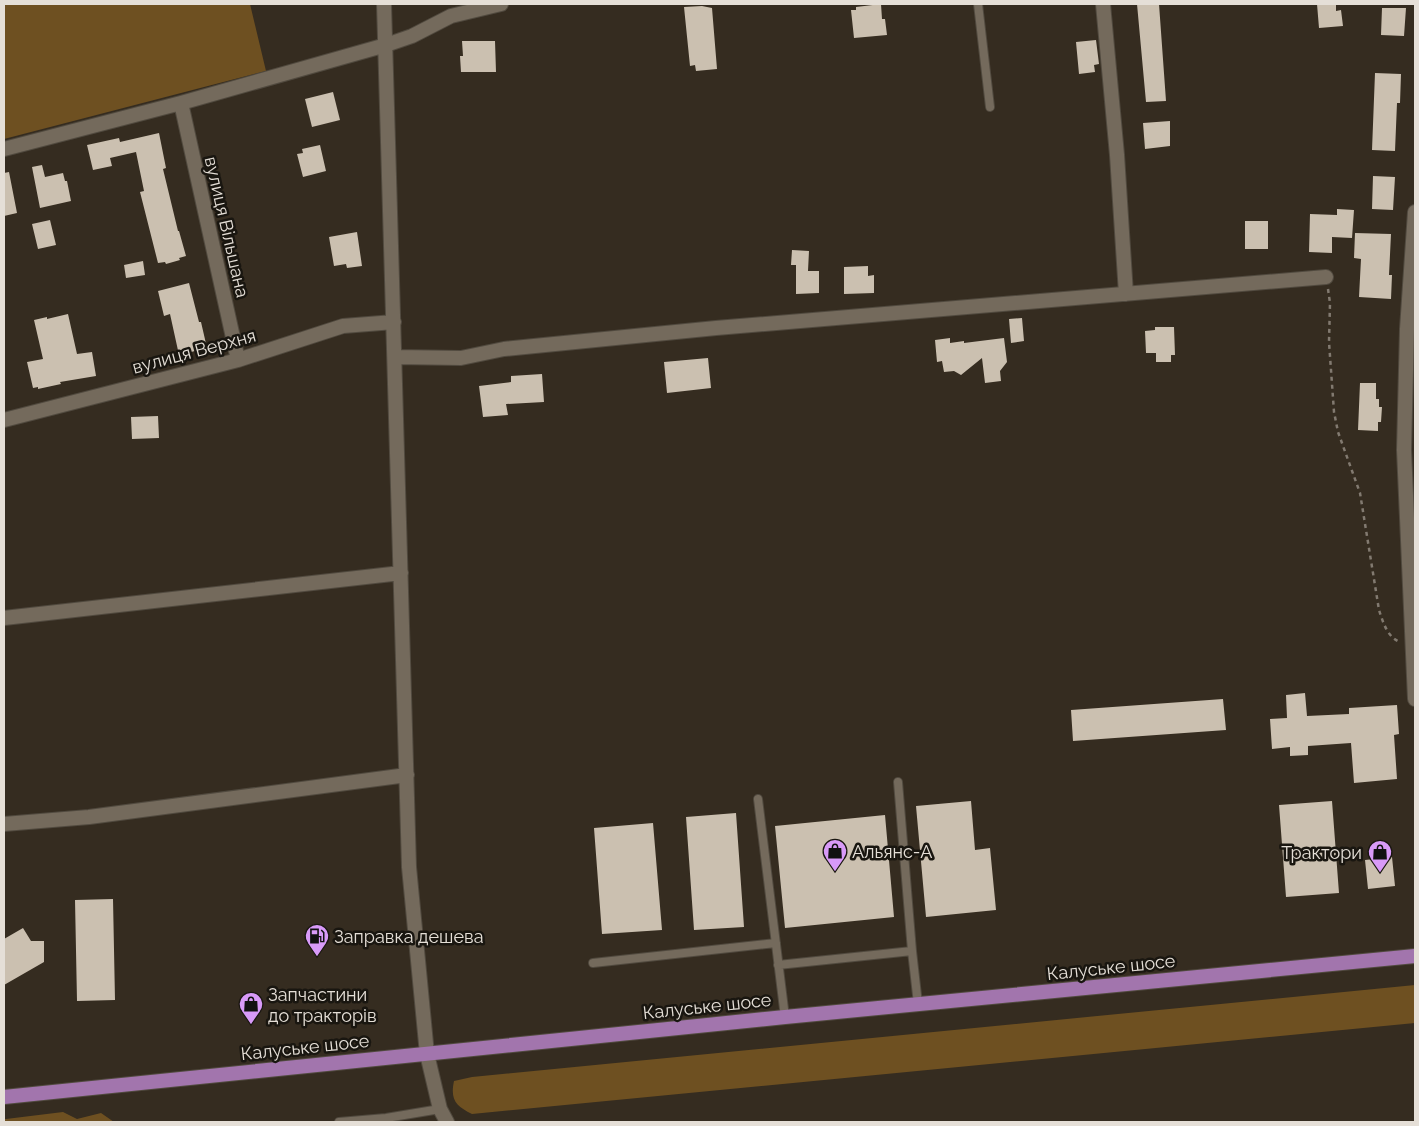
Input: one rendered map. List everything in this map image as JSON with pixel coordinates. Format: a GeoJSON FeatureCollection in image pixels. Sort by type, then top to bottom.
{"type":"FeatureCollection","features":[{"type":"Feature","properties":{"kind":"main road","name":"Калуське шосе"},"geometry":{"type":"LineString","coordinates":[[4,1097],[785,1017],[1415,956]]}},
{"type":"Feature","properties":{"kind":"street"},"geometry":{"type":"LineString","coordinates":[[384,4],[409,868],[427,1054],[440,1109],[447,1122]]}},
{"type":"Feature","properties":{"kind":"street"},"geometry":{"type":"LineString","coordinates":[[4,149],[180,103],[386,45],[412,36],[451,16],[501,4]]}},
{"type":"Feature","properties":{"kind":"street"},"geometry":{"type":"LineString","coordinates":[[1103,4],[1117,155],[1126,294]]}},
{"type":"Feature","properties":{"kind":"street","name":"вулиця Вільшана"},"geometry":{"type":"LineString","coordinates":[[180,103],[238,360]]}},
{"type":"Feature","properties":{"kind":"street"},"geometry":{"type":"LineString","coordinates":[[1415,212],[1407,329],[1404,450],[1415,699]]}},
{"type":"Feature","properties":{"kind":"street"},"geometry":{"type":"LineString","coordinates":[[395,356],[461,358],[504,348],[1326,276]]}},
{"type":"Feature","properties":{"kind":"street","name":"вулиця Верхня"},"geometry":{"type":"LineString","coordinates":[[4,420],[238,360],[343,326],[394,322]]}},
{"type":"Feature","properties":{"kind":"street"},"geometry":{"type":"LineString","coordinates":[[4,618],[401,573]]}},
{"type":"Feature","properties":{"kind":"street"},"geometry":{"type":"LineString","coordinates":[[4,824],[90,817],[407,776]]}},
{"type":"Feature","properties":{"kind":"lane"},"geometry":{"type":"LineString","coordinates":[[978,4],[990,107]]}},
{"type":"Feature","properties":{"kind":"lane"},"geometry":{"type":"LineString","coordinates":[[898,782],[918,1004]]}},
{"type":"Feature","properties":{"kind":"lane"},"geometry":{"type":"LineString","coordinates":[[758,799],[785,1017]]}},
{"type":"Feature","properties":{"kind":"lane"},"geometry":{"type":"LineString","coordinates":[[593,963],[776,943]]}},
{"type":"Feature","properties":{"kind":"lane"},"geometry":{"type":"LineString","coordinates":[[778,965],[912,951]]}},
{"type":"Feature","properties":{"kind":"lane"},"geometry":{"type":"LineString","coordinates":[[339,1122],[386,1118],[440,1109]]}},
{"type":"Feature","properties":{"kind":"path"},"geometry":{"type":"LineString","coordinates":[[1326,276],[1330,303],[1329,342],[1334,412],[1338,432],[1360,492],[1379,610],[1385,628],[1394,640],[1413,647]]}},
{"type":"Feature","properties":{"kind":"shaded area"},"geometry":{"type":"Polygon","coordinates":[[[4,4],[250,4],[266,71],[4,139],[4,4]]]}},
{"type":"Feature","properties":{"kind":"shaded area"},"geometry":{"type":"Polygon","coordinates":[[[1415,985],[1415,1023],[472,1114],[458,1105],[453,1093],[454,1081],[472,1077],[1415,985]]]}},
{"type":"Feature","properties":{"kind":"shaded area"},"geometry":{"type":"Polygon","coordinates":[[[63,1112],[77,1119],[101,1113],[114,1122],[4,1122],[4,1119],[63,1112]]]}},
{"type":"Feature","properties":{"kind":"building"},"geometry":{"type":"Polygon","coordinates":[[[881,4],[882,19],[885,19],[887,35],[854,38],[851,10],[856,10],[856,7],[881,4]]]}},
{"type":"Feature","properties":{"kind":"building"},"geometry":{"type":"Polygon","coordinates":[[[1137,4],[1159,4],[1166,101],[1146,102],[1137,4]]]}},
{"type":"Feature","properties":{"kind":"building"},"geometry":{"type":"Polygon","coordinates":[[[1317,4],[1336,4],[1336,11],[1341,10],[1343,26],[1319,28],[1317,4]]]}},
{"type":"Feature","properties":{"kind":"building"},"geometry":{"type":"Polygon","coordinates":[[[702,6],[712,8],[717,69],[696,71],[695,65],[690,66],[684,7],[702,6]]]}},
{"type":"Feature","properties":{"kind":"building"},"geometry":{"type":"Polygon","coordinates":[[[1382,8],[1406,8],[1404,36],[1381,35],[1382,8]]]}},
{"type":"Feature","properties":{"kind":"building"},"geometry":{"type":"Polygon","coordinates":[[[1096,40],[1099,64],[1094,65],[1095,72],[1079,74],[1076,42],[1096,40]]]}},
{"type":"Feature","properties":{"kind":"building"},"geometry":{"type":"Polygon","coordinates":[[[462,41],[495,41],[496,72],[461,72],[460,56],[463,56],[462,41]]]}},
{"type":"Feature","properties":{"kind":"building"},"geometry":{"type":"Polygon","coordinates":[[[1375,73],[1401,74],[1400,103],[1397,103],[1395,151],[1372,150],[1375,73]]]}},
{"type":"Feature","properties":{"kind":"building"},"geometry":{"type":"Polygon","coordinates":[[[333,92],[340,120],[312,127],[305,99],[333,92]]]}},
{"type":"Feature","properties":{"kind":"building"},"geometry":{"type":"Polygon","coordinates":[[[1170,121],[1170,146],[1145,149],[1143,123],[1170,121]]]}},
{"type":"Feature","properties":{"kind":"building"},"geometry":{"type":"Polygon","coordinates":[[[159,133],[166,168],[163,169],[186,256],[166,264],[165,262],[158,263],[140,192],[144,191],[136,152],[110,158],[112,166],[93,170],[87,145],[119,138],[120,142],[159,133]]]}},
{"type":"Feature","properties":{"kind":"building"},"geometry":{"type":"Polygon","coordinates":[[[320,145],[326,171],[303,177],[297,154],[303,153],[302,149],[320,145]]]}},
{"type":"Feature","properties":{"kind":"building"},"geometry":{"type":"Polygon","coordinates":[[[42,165],[45,177],[63,173],[65,181],[67,181],[71,201],[40,208],[32,167],[42,165]]]}},
{"type":"Feature","properties":{"kind":"building"},"geometry":{"type":"Polygon","coordinates":[[[9,172],[17,213],[4,216],[4,173],[9,172]]]}},
{"type":"Feature","properties":{"kind":"building"},"geometry":{"type":"Polygon","coordinates":[[[1373,176],[1395,177],[1393,210],[1372,209],[1373,176]]]}},
{"type":"Feature","properties":{"kind":"building"},"geometry":{"type":"Polygon","coordinates":[[[1337,209],[1354,210],[1352,238],[1332,237],[1332,253],[1309,252],[1310,214],[1337,215],[1337,209]]]}},
{"type":"Feature","properties":{"kind":"building"},"geometry":{"type":"Polygon","coordinates":[[[50,220],[56,245],[38,249],[32,224],[50,220]]]}},
{"type":"Feature","properties":{"kind":"building"},"geometry":{"type":"Polygon","coordinates":[[[1245,221],[1268,221],[1268,249],[1245,249],[1245,221]]]}},
{"type":"Feature","properties":{"kind":"building"},"geometry":{"type":"Polygon","coordinates":[[[357,232],[362,266],[347,268],[346,264],[334,266],[329,237],[357,232]]]}},
{"type":"Feature","properties":{"kind":"building"},"geometry":{"type":"Polygon","coordinates":[[[1355,233],[1391,234],[1389,275],[1392,275],[1391,299],[1359,297],[1361,259],[1354,258],[1355,233]]]}},
{"type":"Feature","properties":{"kind":"building"},"geometry":{"type":"Polygon","coordinates":[[[792,250],[809,251],[808,271],[819,271],[819,293],[796,294],[796,265],[791,265],[792,250]]]}},
{"type":"Feature","properties":{"kind":"building"},"geometry":{"type":"Polygon","coordinates":[[[143,261],[145,275],[126,278],[124,265],[143,261]]]}},
{"type":"Feature","properties":{"kind":"building"},"geometry":{"type":"Polygon","coordinates":[[[868,266],[868,276],[874,275],[874,293],[844,294],[844,267],[868,266]]]}},
{"type":"Feature","properties":{"kind":"building"},"geometry":{"type":"Polygon","coordinates":[[[189,283],[207,348],[179,355],[170,314],[164,316],[158,291],[189,283]]]}},
{"type":"Feature","properties":{"kind":"building"},"geometry":{"type":"Polygon","coordinates":[[[68,314],[77,354],[92,352],[96,376],[60,382],[61,384],[38,389],[38,387],[33,388],[27,362],[43,359],[34,320],[68,314]]]}},
{"type":"Feature","properties":{"kind":"building"},"geometry":{"type":"Polygon","coordinates":[[[1022,318],[1024,341],[1011,343],[1009,319],[1022,318]]]}},
{"type":"Feature","properties":{"kind":"building"},"geometry":{"type":"Polygon","coordinates":[[[1155,327],[1174,327],[1175,355],[1171,355],[1171,362],[1156,362],[1156,353],[1146,353],[1145,331],[1155,330],[1155,327]]]}},
{"type":"Feature","properties":{"kind":"building"},"geometry":{"type":"Polygon","coordinates":[[[950,338],[950,343],[964,341],[964,343],[1004,338],[1007,362],[1000,371],[1001,381],[985,383],[982,358],[961,375],[954,371],[944,372],[942,361],[937,362],[935,340],[950,338]]]}},
{"type":"Feature","properties":{"kind":"building"},"geometry":{"type":"Polygon","coordinates":[[[708,358],[711,388],[667,393],[664,362],[708,358]]]}},
{"type":"Feature","properties":{"kind":"building"},"geometry":{"type":"Polygon","coordinates":[[[542,374],[544,402],[506,404],[508,415],[483,417],[479,386],[511,382],[511,376],[542,374]]]}},
{"type":"Feature","properties":{"kind":"building"},"geometry":{"type":"Polygon","coordinates":[[[1360,383],[1376,383],[1376,399],[1379,399],[1379,407],[1382,407],[1378,431],[1358,430],[1360,383]]]}},
{"type":"Feature","properties":{"kind":"building"},"geometry":{"type":"Polygon","coordinates":[[[158,416],[159,438],[132,439],[131,417],[158,416]]]}},
{"type":"Feature","properties":{"kind":"building"},"geometry":{"type":"Polygon","coordinates":[[[1305,693],[1307,716],[1349,714],[1349,708],[1397,705],[1399,734],[1394,735],[1397,779],[1354,783],[1351,743],[1308,746],[1308,755],[1290,756],[1290,747],[1272,749],[1270,719],[1287,718],[1286,695],[1305,693]]]}},
{"type":"Feature","properties":{"kind":"building"},"geometry":{"type":"Polygon","coordinates":[[[1223,699],[1226,730],[1073,741],[1071,710],[1223,699]]]}},
{"type":"Feature","properties":{"kind":"building"},"geometry":{"type":"Polygon","coordinates":[[[971,801],[975,850],[990,848],[996,910],[926,917],[916,806],[971,801]]]}},
{"type":"Feature","properties":{"kind":"building"},"geometry":{"type":"Polygon","coordinates":[[[1332,801],[1339,893],[1286,897],[1279,805],[1332,801]]]}},
{"type":"Feature","properties":{"kind":"building"},"geometry":{"type":"Polygon","coordinates":[[[736,813],[744,927],[694,930],[686,817],[736,813]]]}},
{"type":"Feature","properties":{"kind":"building","name":"Альянс-А"},"geometry":{"type":"Polygon","coordinates":[[[885,815],[894,917],[785,928],[775,826],[885,815]]]}},
{"type":"Feature","properties":{"kind":"building"},"geometry":{"type":"Polygon","coordinates":[[[653,823],[662,930],[602,934],[594,828],[653,823]]]}},
{"type":"Feature","properties":{"kind":"building","name":"Трактори"},"geometry":{"type":"Polygon","coordinates":[[[1392,857],[1395,886],[1368,889],[1365,860],[1392,857]]]}},
{"type":"Feature","properties":{"kind":"building"},"geometry":{"type":"Polygon","coordinates":[[[113,899],[115,1000],[77,1001],[75,900],[113,899]]]}},
{"type":"Feature","properties":{"kind":"building"},"geometry":{"type":"Polygon","coordinates":[[[23,928],[31,941],[44,941],[44,962],[4,985],[4,939],[23,928]]]}},
{"type":"Feature","properties":{"kind":"place","name":"Альянс-А"},"geometry":{"type":"Point","coordinates":[835,872]}},
{"type":"Feature","properties":{"kind":"place","name":"Трактори"},"geometry":{"type":"Point","coordinates":[1380,873]}},
{"type":"Feature","properties":{"kind":"place","name":"Заправка дешева"},"geometry":{"type":"Point","coordinates":[317,957]}},
{"type":"Feature","properties":{"kind":"place","name":"Запчастини до тракторів"},"geometry":{"type":"Point","coordinates":[251,1025]}}]}
